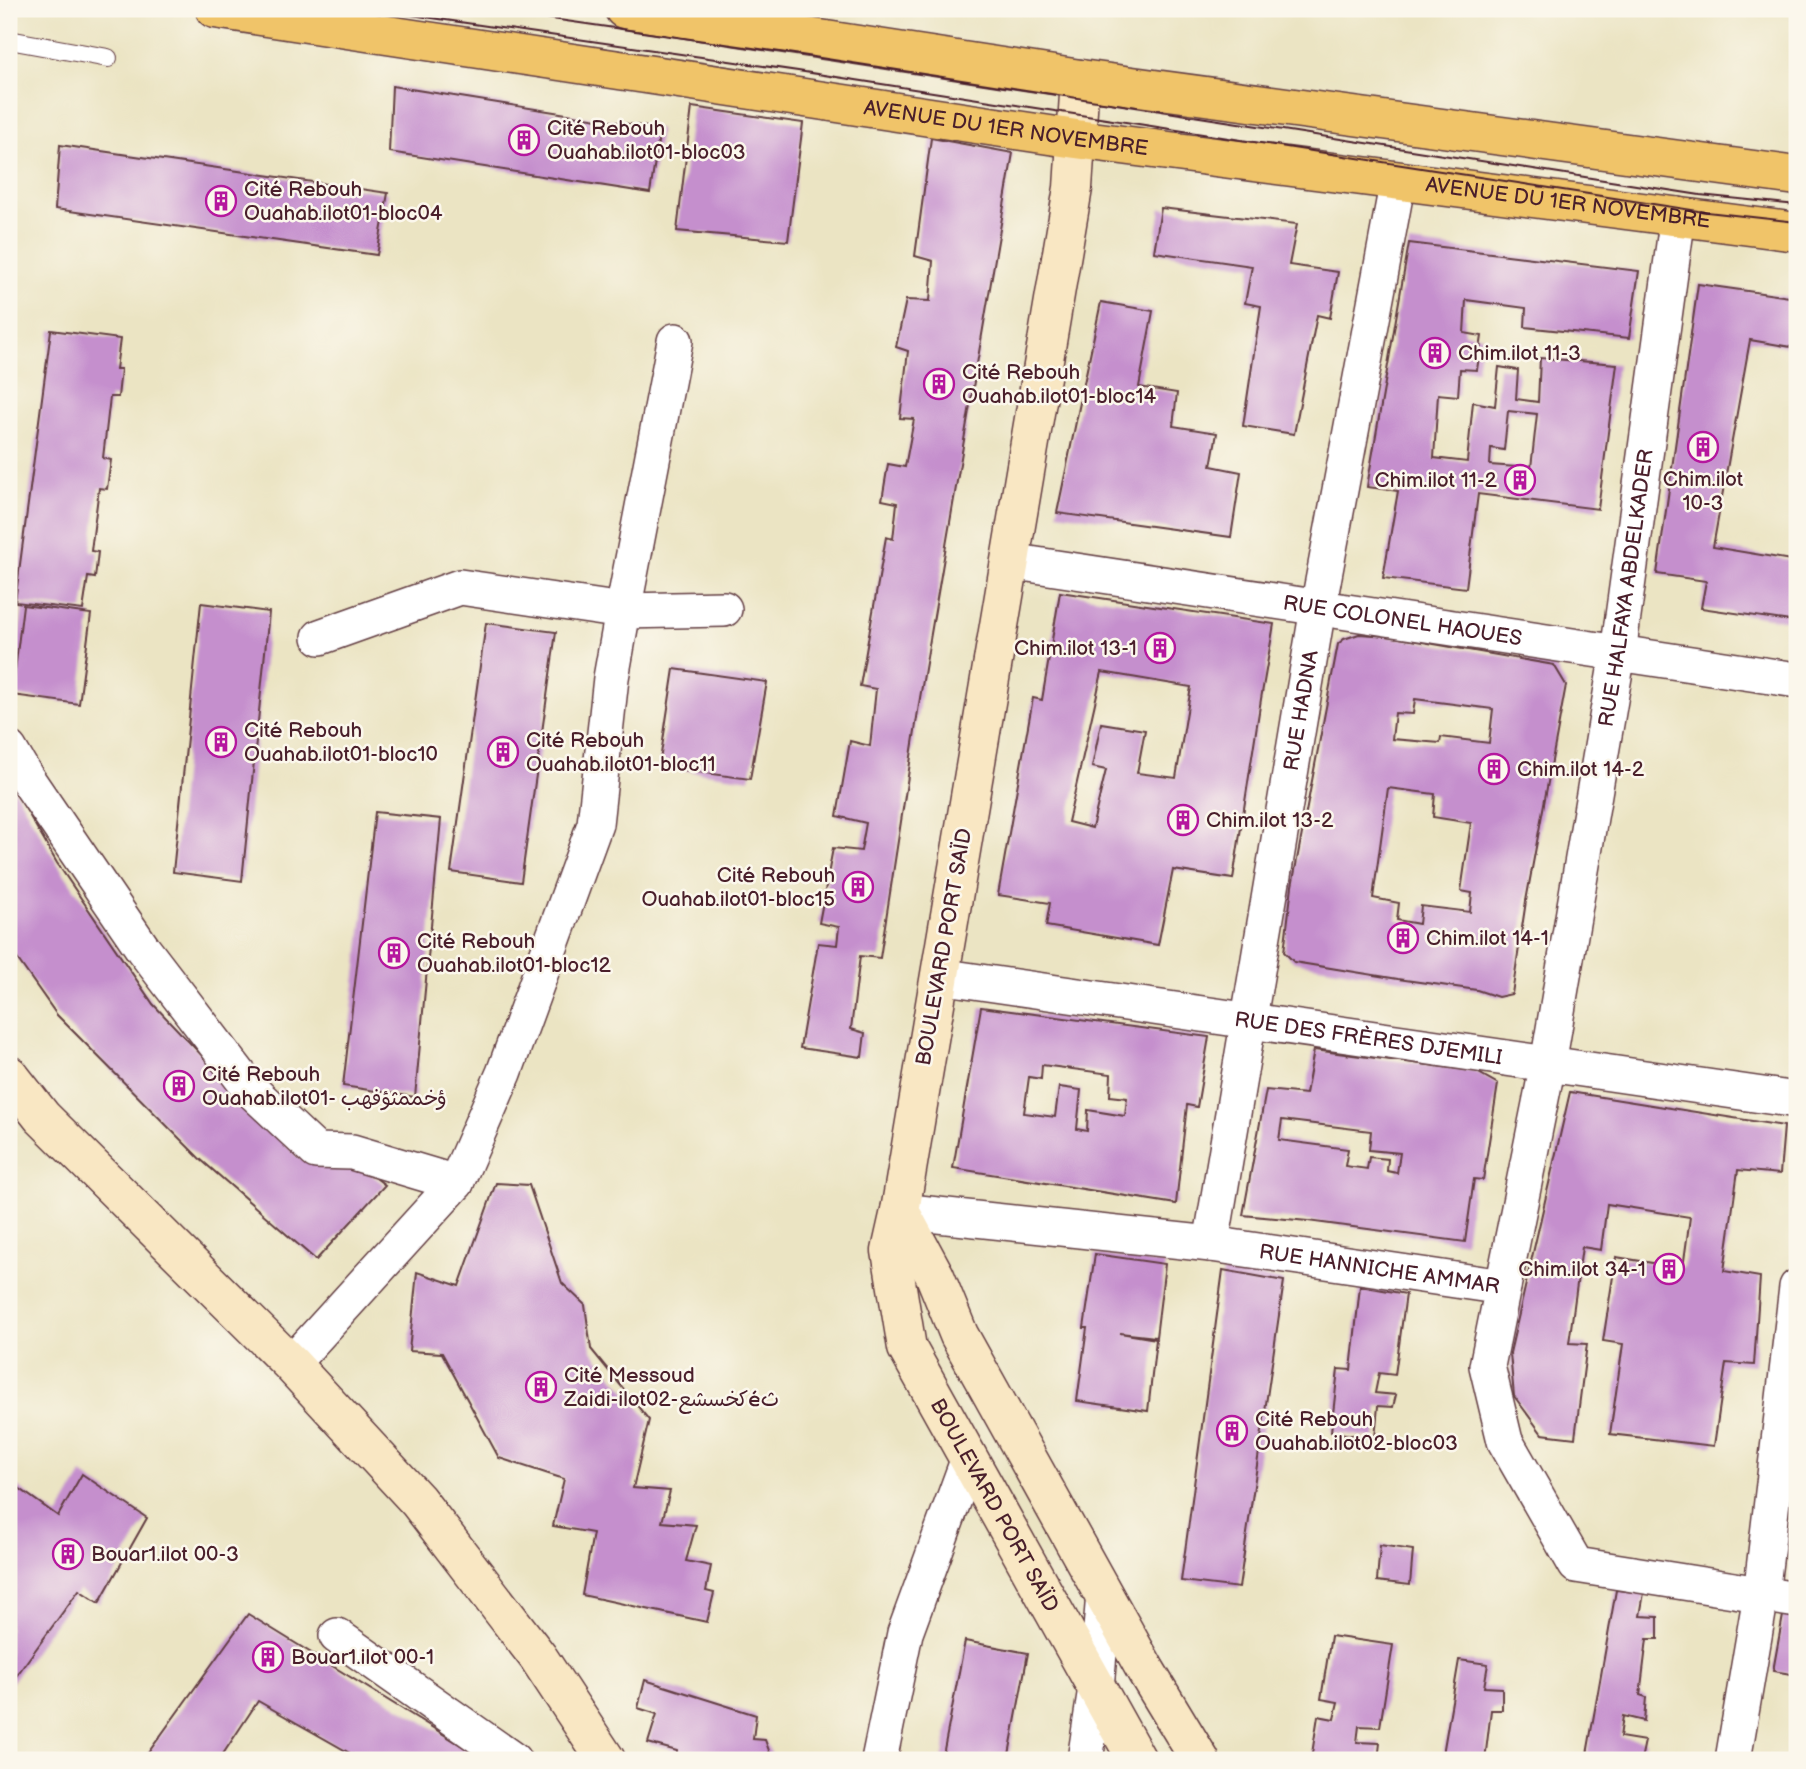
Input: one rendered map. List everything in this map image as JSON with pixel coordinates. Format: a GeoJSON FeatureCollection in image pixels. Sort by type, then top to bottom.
{"type":"FeatureCollection","features":[{"type":"Feature","properties":{"kind":"main road","name":"AVENUE DU 1ER NOVEMBRE"},"geometry":{"type":"LineString","coordinates":[[215,9],[1076,139],[1797,232]]}},
{"type":"Feature","properties":{"kind":"main road"},"geometry":{"type":"LineString","coordinates":[[624,9],[1080,79],[1797,176]]}},
{"type":"Feature","properties":{"kind":"main road","name":"BOULEVARD PORT SAÏD"},"geometry":{"type":"LineString","coordinates":[[1080,79],[1073,188],[900,1211],[891,1251],[907,1348],[1137,1760]]}},
{"type":"Feature","properties":{"kind":"main road"},"geometry":{"type":"LineString","coordinates":[[9,1075],[42,1116],[291,1364],[418,1501],[538,1657],[606,1760]]}},
{"type":"Feature","properties":{"kind":"main road"},"geometry":{"type":"LineString","coordinates":[[900,1211],[935,1276],[959,1335],[1146,1671],[1200,1760]]}},
{"type":"Feature","properties":{"kind":"street","name":"RUE HADNA"},"geometry":{"type":"LineString","coordinates":[[1211,1244],[1318,608],[1398,180]]}},
{"type":"Feature","properties":{"kind":"street","name":"RUE HALFAYA ABDELKADER"},"geometry":{"type":"LineString","coordinates":[[1503,1287],[1548,1064],[1618,653],[1678,215]]}},
{"type":"Feature","properties":{"kind":"street"},"geometry":{"type":"LineString","coordinates":[[291,1364],[456,1184],[504,1073],[595,824],[611,678],[675,341]]}},
{"type":"Feature","properties":{"kind":"street","name":"RUE COLONEL HAOUES"},"geometry":{"type":"LineString","coordinates":[[1010,561],[1797,680]]}},
{"type":"Feature","properties":{"kind":"street"},"geometry":{"type":"LineString","coordinates":[[320,637],[460,587],[623,611],[724,609]]}},
{"type":"Feature","properties":{"kind":"street"},"geometry":{"type":"LineString","coordinates":[[9,749],[143,949],[251,1090],[316,1151],[352,1152],[456,1184]]}},
{"type":"Feature","properties":{"kind":"street","name":"RUE DES FRÈRES DJEMILI"},"geometry":{"type":"LineString","coordinates":[[939,976],[1797,1100]]}},
{"type":"Feature","properties":{"kind":"street","name":"RUE HANNICHE AMMAR"},"geometry":{"type":"LineString","coordinates":[[900,1211],[1211,1244],[1503,1287],[1487,1366],[1504,1441],[1576,1565],[1797,1600]]}},
{"type":"Feature","properties":{"kind":"street"},"geometry":{"type":"LineString","coordinates":[[1734,1760],[1761,1595],[1797,1287]]}},
{"type":"Feature","properties":{"kind":"street"},"geometry":{"type":"LineString","coordinates":[[879,1760],[905,1633],[968,1458]]}},
{"type":"Feature","properties":{"kind":"street"},"geometry":{"type":"LineString","coordinates":[[1085,1760],[1096,1688],[1104,1594]]}},
{"type":"Feature","properties":{"kind":"street"},"geometry":{"type":"LineString","coordinates":[[337,1636],[513,1760]]}},
{"type":"Feature","properties":{"kind":"lane"},"geometry":{"type":"LineString","coordinates":[[9,40],[108,58]]}},
{"type":"Feature","properties":{"kind":"building","name":"Cité Rebouh Ouahab.ilot01-bloc03"},"geometry":{"type":"Polygon","coordinates":[[[392,86],[660,129],[650,193],[389,152],[392,86]]]}},
{"type":"Feature","properties":{"kind":"building"},"geometry":{"type":"Polygon","coordinates":[[[692,107],[803,123],[788,241],[677,231],[692,107]]]}},
{"type":"Feature","properties":{"kind":"building","name":"Cité Rebouh Ouahab.ilot01-bloc14"},"geometry":{"type":"Polygon","coordinates":[[[931,138],[1013,153],[920,698],[880,958],[860,956],[851,1029],[865,1033],[862,1057],[800,1048],[818,943],[837,945],[839,927],[819,923],[833,848],[861,851],[866,823],[837,816],[850,741],[870,746],[876,689],[860,686],[886,537],[893,539],[897,503],[882,500],[888,464],[905,467],[914,419],[900,418],[908,351],[896,347],[906,300],[930,301],[933,261],[915,256],[931,138]]]}},
{"type":"Feature","properties":{"kind":"building","name":"Cité Rebouh Ouahab.ilot01-bloc04"},"geometry":{"type":"Polygon","coordinates":[[[60,145],[388,193],[377,255],[55,209],[60,145]]]}},
{"type":"Feature","properties":{"kind":"building"},"geometry":{"type":"Polygon","coordinates":[[[1161,208],[1297,224],[1289,265],[1338,272],[1330,318],[1317,315],[1294,434],[1243,426],[1261,306],[1245,303],[1252,266],[1154,252],[1161,208]]]}},
{"type":"Feature","properties":{"kind":"building"},"geometry":{"type":"Polygon","coordinates":[[[1409,243],[1639,271],[1629,338],[1525,327],[1526,308],[1466,300],[1464,333],[1482,336],[1477,370],[1460,369],[1458,396],[1438,394],[1434,458],[1467,462],[1473,402],[1495,406],[1499,367],[1518,370],[1516,399],[1538,402],[1540,358],[1617,364],[1598,509],[1478,494],[1466,588],[1383,578],[1398,491],[1367,487],[1409,243]],[[1508,411],[1504,450],[1491,448],[1490,465],[1531,468],[1537,414],[1508,411]]]}},
{"type":"Feature","properties":{"kind":"building","name":"Chim.ilot 10-3"},"geometry":{"type":"Polygon","coordinates":[[[1698,284],[1797,298],[1797,348],[1750,340],[1713,547],[1797,561],[1797,622],[1701,608],[1706,581],[1657,574],[1698,284]]]}},
{"type":"Feature","properties":{"kind":"building"},"geometry":{"type":"Polygon","coordinates":[[[1101,302],[1153,311],[1139,387],[1177,393],[1173,426],[1217,433],[1211,466],[1241,472],[1231,537],[1057,513],[1101,302]]]}},
{"type":"Feature","properties":{"kind":"building"},"geometry":{"type":"Polygon","coordinates":[[[51,330],[120,339],[116,369],[121,369],[118,397],[110,397],[103,458],[111,460],[107,489],[99,488],[91,551],[98,552],[95,578],[88,577],[83,610],[15,602],[51,330]]]}},
{"type":"Feature","properties":{"kind":"building"},"geometry":{"type":"Polygon","coordinates":[[[1060,592],[1274,624],[1233,879],[1173,870],[1158,945],[1046,926],[1050,903],[998,895],[1033,698],[1042,700],[1060,592]],[[1102,672],[1068,822],[1092,828],[1106,770],[1092,767],[1101,723],[1145,730],[1137,773],[1176,778],[1191,687],[1102,672]]]}},
{"type":"Feature","properties":{"kind":"building","name":"Cité Rebouh Ouahab.ilot01-bloc10"},"geometry":{"type":"Polygon","coordinates":[[[201,603],[269,612],[242,881],[173,872],[201,603]]]}},
{"type":"Feature","properties":{"kind":"building"},"geometry":{"type":"Polygon","coordinates":[[[23,605],[91,614],[79,704],[12,695],[23,605]]]}},
{"type":"Feature","properties":{"kind":"building","name":"Cité Rebouh Ouahab.ilot01-bloc11"},"geometry":{"type":"Polygon","coordinates":[[[486,623],[556,632],[521,882],[451,872],[486,623]]]}},
{"type":"Feature","properties":{"kind":"building"},"geometry":{"type":"Polygon","coordinates":[[[1359,634],[1388,636],[1554,665],[1566,685],[1526,901],[1512,994],[1498,997],[1477,990],[1294,962],[1284,952],[1292,886],[1338,644],[1359,634]],[[1415,699],[1413,714],[1395,713],[1392,739],[1440,743],[1441,737],[1489,743],[1493,709],[1415,699]],[[1388,788],[1373,898],[1399,903],[1397,920],[1419,924],[1421,906],[1470,912],[1472,893],[1461,891],[1471,823],[1433,817],[1435,794],[1388,788]]]}},
{"type":"Feature","properties":{"kind":"building"},"geometry":{"type":"Polygon","coordinates":[[[674,669],[767,682],[750,779],[659,767],[674,669]]]}},
{"type":"Feature","properties":{"kind":"building","name":"Cité Rebouh Ouahab.ilot01- ؤخممثؤفهب"},"geometry":{"type":"Polygon","coordinates":[[[9,780],[57,863],[153,1004],[300,1159],[351,1159],[385,1185],[316,1260],[199,1158],[57,1015],[9,947],[9,780]]]}},
{"type":"Feature","properties":{"kind":"building","name":"Cité Rebouh Ouahab.ilot01-bloc12"},"geometry":{"type":"Polygon","coordinates":[[[375,812],[441,819],[415,1097],[343,1086],[375,812]]]}},
{"type":"Feature","properties":{"kind":"building"},"geometry":{"type":"Polygon","coordinates":[[[981,1007],[1209,1037],[1197,1107],[1187,1105],[1176,1204],[953,1168],[981,1007]],[[1042,1065],[1041,1079],[1029,1077],[1024,1113],[1055,1117],[1059,1087],[1081,1090],[1077,1129],[1087,1131],[1088,1110],[1125,1116],[1127,1098],[1110,1096],[1111,1074],[1042,1065]]]}},
{"type":"Feature","properties":{"kind":"building"},"geometry":{"type":"Polygon","coordinates":[[[1314,1050],[1475,1071],[1498,1084],[1483,1180],[1474,1179],[1465,1242],[1243,1215],[1266,1090],[1306,1094],[1314,1050]],[[1282,1120],[1279,1140],[1348,1149],[1345,1166],[1367,1169],[1369,1157],[1388,1159],[1387,1171],[1397,1173],[1400,1153],[1369,1150],[1371,1131],[1282,1120]]]}},
{"type":"Feature","properties":{"kind":"building","name":"Chim.ilot 34-1"},"geometry":{"type":"Polygon","coordinates":[[[1570,1092],[1784,1126],[1780,1174],[1738,1170],[1724,1271],[1760,1277],[1754,1365],[1726,1363],[1714,1446],[1610,1434],[1623,1344],[1603,1341],[1616,1257],[1683,1268],[1690,1217],[1607,1204],[1601,1250],[1582,1247],[1569,1343],[1587,1344],[1575,1438],[1542,1434],[1514,1396],[1510,1353],[1570,1092]]]}},
{"type":"Feature","properties":{"kind":"building","name":"Cité Messoud Zaidi-ilot02-كخسشعéث"},"geometry":{"type":"Polygon","coordinates":[[[496,1183],[529,1185],[562,1283],[585,1305],[591,1349],[649,1420],[633,1488],[670,1491],[662,1522],[696,1525],[686,1561],[711,1566],[706,1591],[714,1593],[707,1622],[582,1595],[593,1533],[553,1526],[564,1479],[499,1458],[442,1353],[409,1351],[417,1272],[459,1286],[496,1183]]]}},
{"type":"Feature","properties":{"kind":"building"},"geometry":{"type":"Polygon","coordinates":[[[1095,1254],[1165,1264],[1156,1337],[1120,1333],[1156,1339],[1148,1411],[1077,1401],[1095,1254]]]}},
{"type":"Feature","properties":{"kind":"building","name":"Cité Rebouh Ouahab.ilot02-bloc03"},"geometry":{"type":"Polygon","coordinates":[[[1223,1270],[1284,1281],[1239,1588],[1181,1581],[1223,1270]]]}},
{"type":"Feature","properties":{"kind":"building"},"geometry":{"type":"Polygon","coordinates":[[[1360,1286],[1406,1294],[1395,1375],[1379,1373],[1375,1393],[1396,1395],[1393,1407],[1378,1406],[1375,1438],[1331,1432],[1338,1369],[1351,1370],[1360,1286]]]}},
{"type":"Feature","properties":{"kind":"building","name":"Bouar1.ilot 00-3"},"geometry":{"type":"Polygon","coordinates":[[[82,1474],[147,1518],[99,1603],[79,1590],[9,1686],[9,1481],[58,1516],[82,1474]]]}},
{"type":"Feature","properties":{"kind":"building"},"geometry":{"type":"Polygon","coordinates":[[[1797,1481],[1797,1508],[1792,1507],[1797,1481]]]}},
{"type":"Feature","properties":{"kind":"building"},"geometry":{"type":"Polygon","coordinates":[[[1380,1545],[1413,1550],[1410,1585],[1377,1581],[1380,1545]]]}},
{"type":"Feature","properties":{"kind":"building"},"geometry":{"type":"Polygon","coordinates":[[[1616,1590],[1644,1593],[1640,1616],[1658,1617],[1658,1639],[1647,1639],[1640,1695],[1646,1697],[1644,1721],[1623,1716],[1620,1737],[1645,1741],[1641,1760],[1586,1760],[1616,1590]]]}},
{"type":"Feature","properties":{"kind":"building"},"geometry":{"type":"Polygon","coordinates":[[[1784,1610],[1797,1612],[1797,1675],[1773,1671],[1784,1610]]]}},
{"type":"Feature","properties":{"kind":"building","name":"Bouar1.ilot 00-1"},"geometry":{"type":"Polygon","coordinates":[[[248,1614],[485,1760],[362,1760],[258,1701],[219,1760],[143,1760],[248,1614]]]}},
{"type":"Feature","properties":{"kind":"building"},"geometry":{"type":"Polygon","coordinates":[[[1331,1636],[1393,1645],[1380,1727],[1359,1726],[1357,1742],[1380,1743],[1378,1760],[1311,1760],[1318,1716],[1334,1719],[1338,1702],[1321,1699],[1331,1636]]]}},
{"type":"Feature","properties":{"kind":"building"},"geometry":{"type":"Polygon","coordinates":[[[965,1641],[1028,1653],[1008,1760],[942,1760],[965,1641]]]}},
{"type":"Feature","properties":{"kind":"building"},"geometry":{"type":"Polygon","coordinates":[[[1459,1660],[1488,1664],[1484,1687],[1502,1688],[1502,1710],[1491,1710],[1485,1760],[1442,1760],[1459,1660]]]}},
{"type":"Feature","properties":{"kind":"building"},"geometry":{"type":"Polygon","coordinates":[[[645,1680],[756,1715],[753,1739],[765,1740],[771,1756],[769,1760],[677,1760],[677,1751],[648,1743],[657,1714],[638,1708],[645,1680]]]}},
{"type":"Feature","properties":{"kind":"tram line"},"geometry":{"type":"LineString","coordinates":[[370,9],[798,71],[1698,211],[1797,222]]}},
{"type":"Feature","properties":{"kind":"tram line"},"geometry":{"type":"LineString","coordinates":[[483,9],[801,55],[1700,195],[1797,205]]}},
{"type":"Feature","properties":{"kind":"place","name":"Cité Rebouh Ouahab.ilot01-bloc03"},"geometry":{"type":"Point","coordinates":[524,140]}},
{"type":"Feature","properties":{"kind":"place","name":"Cité Rebouh Ouahab.ilot01-bloc04"},"geometry":{"type":"Point","coordinates":[221,201]}},
{"type":"Feature","properties":{"kind":"place","name":"Chim.ilot 11-3"},"geometry":{"type":"Point","coordinates":[1435,353]}},
{"type":"Feature","properties":{"kind":"place","name":"Cité Rebouh Ouahab.ilot01-bloc14"},"geometry":{"type":"Point","coordinates":[939,384]}},
{"type":"Feature","properties":{"kind":"place","name":"Chim.ilot 10-3"},"geometry":{"type":"Point","coordinates":[1703,447]}},
{"type":"Feature","properties":{"kind":"place","name":"Chim.ilot 11-2"},"geometry":{"type":"Point","coordinates":[1520,480]}},
{"type":"Feature","properties":{"kind":"place","name":"Chim.ilot 13-1"},"geometry":{"type":"Point","coordinates":[1160,648]}},
{"type":"Feature","properties":{"kind":"place","name":"Cité Rebouh Ouahab.ilot01-bloc10"},"geometry":{"type":"Point","coordinates":[221,742]}},
{"type":"Feature","properties":{"kind":"place","name":"Cité Rebouh Ouahab.ilot01-bloc11"},"geometry":{"type":"Point","coordinates":[503,752]}},
{"type":"Feature","properties":{"kind":"place","name":"Chim.ilot 14-2"},"geometry":{"type":"Point","coordinates":[1494,769]}},
{"type":"Feature","properties":{"kind":"place","name":"Chim.ilot 13-2"},"geometry":{"type":"Point","coordinates":[1183,820]}},
{"type":"Feature","properties":{"kind":"place","name":"Cité Rebouh Ouahab.ilot01-bloc15"},"geometry":{"type":"Point","coordinates":[858,887]}},
{"type":"Feature","properties":{"kind":"place","name":"Chim.ilot 14-1"},"geometry":{"type":"Point","coordinates":[1403,938]}},
{"type":"Feature","properties":{"kind":"place","name":"Cité Rebouh Ouahab.ilot01-bloc12"},"geometry":{"type":"Point","coordinates":[394,953]}},
{"type":"Feature","properties":{"kind":"place","name":"Cité Rebouh Ouahab.ilot01- ؤخممثؤفهب"},"geometry":{"type":"Point","coordinates":[179,1086]}},
{"type":"Feature","properties":{"kind":"place","name":"Chim.ilot 34-1"},"geometry":{"type":"Point","coordinates":[1669,1269]}},
{"type":"Feature","properties":{"kind":"place","name":"Cité Messoud Zaidi-ilot02-كخسشعéث"},"geometry":{"type":"Point","coordinates":[541,1387]}},
{"type":"Feature","properties":{"kind":"place","name":"Cité Rebouh Ouahab.ilot02-bloc03"},"geometry":{"type":"Point","coordinates":[1232,1431]}},
{"type":"Feature","properties":{"kind":"place","name":"Bouar1.ilot 00-3"},"geometry":{"type":"Point","coordinates":[68,1554]}},
{"type":"Feature","properties":{"kind":"place","name":"Bouar1.ilot 00-1"},"geometry":{"type":"Point","coordinates":[268,1657]}}]}
